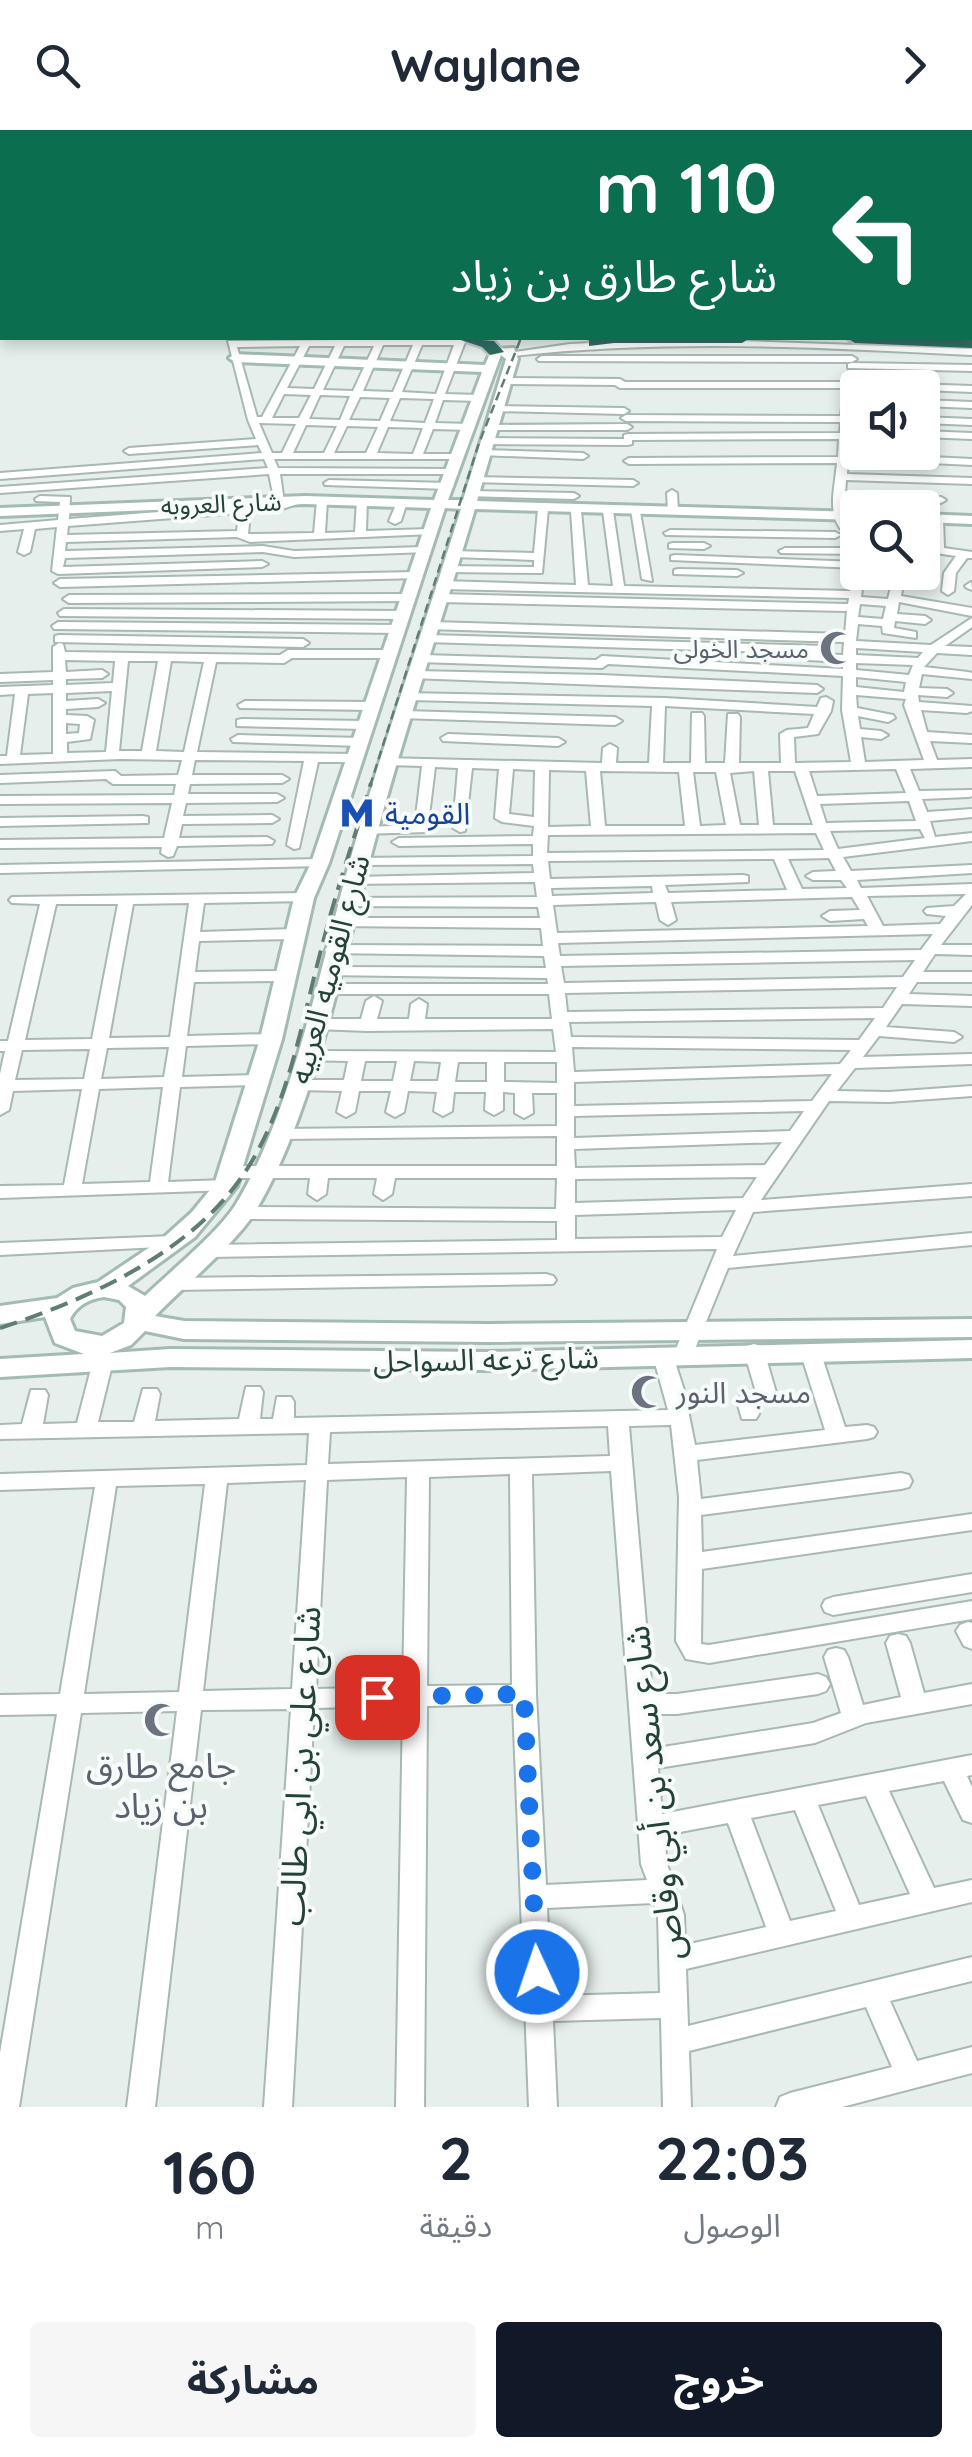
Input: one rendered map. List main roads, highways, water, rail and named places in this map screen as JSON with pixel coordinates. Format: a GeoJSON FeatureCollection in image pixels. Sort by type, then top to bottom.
{"type":"FeatureCollection","features":[{"type":"Feature","properties":{"kind":"highway"},"geometry":{"type":"LineString","coordinates":[[462,340],[488,344],[489,421]]}},
{"type":"Feature","properties":{"kind":"highway"},"geometry":{"type":"LineString","coordinates":[[595,343],[606,340]]}},
{"type":"Feature","properties":{"kind":"highway"},"geometry":{"type":"LineString","coordinates":[[854,342],[893,340]]}},
{"type":"Feature","properties":{"kind":"railway"},"geometry":{"type":"LineString","coordinates":[[370,786],[479,443],[520,340]]}},
{"type":"Feature","properties":{"kind":"railway"},"geometry":{"type":"LineString","coordinates":[[0,1328],[100,1289],[164,1252],[193,1230],[241,1178],[257,1153],[281,1097],[332,908],[371,783]]}},
{"type":"Feature","properties":{"kind":"place","name":"مسجد الخولى"},"geometry":{"type":"Point","coordinates":[837,648]}},
{"type":"Feature","properties":{"kind":"place","name":"القومية"},"geometry":{"type":"Point","coordinates":[357,813]}},
{"type":"Feature","properties":{"kind":"place","name":"مسجد النور"},"geometry":{"type":"Point","coordinates":[648,1392]}},
{"type":"Feature","properties":{"kind":"place","name":"جامع طارق بن زياد"},"geometry":{"type":"Point","coordinates":[161,1720]}}]}
